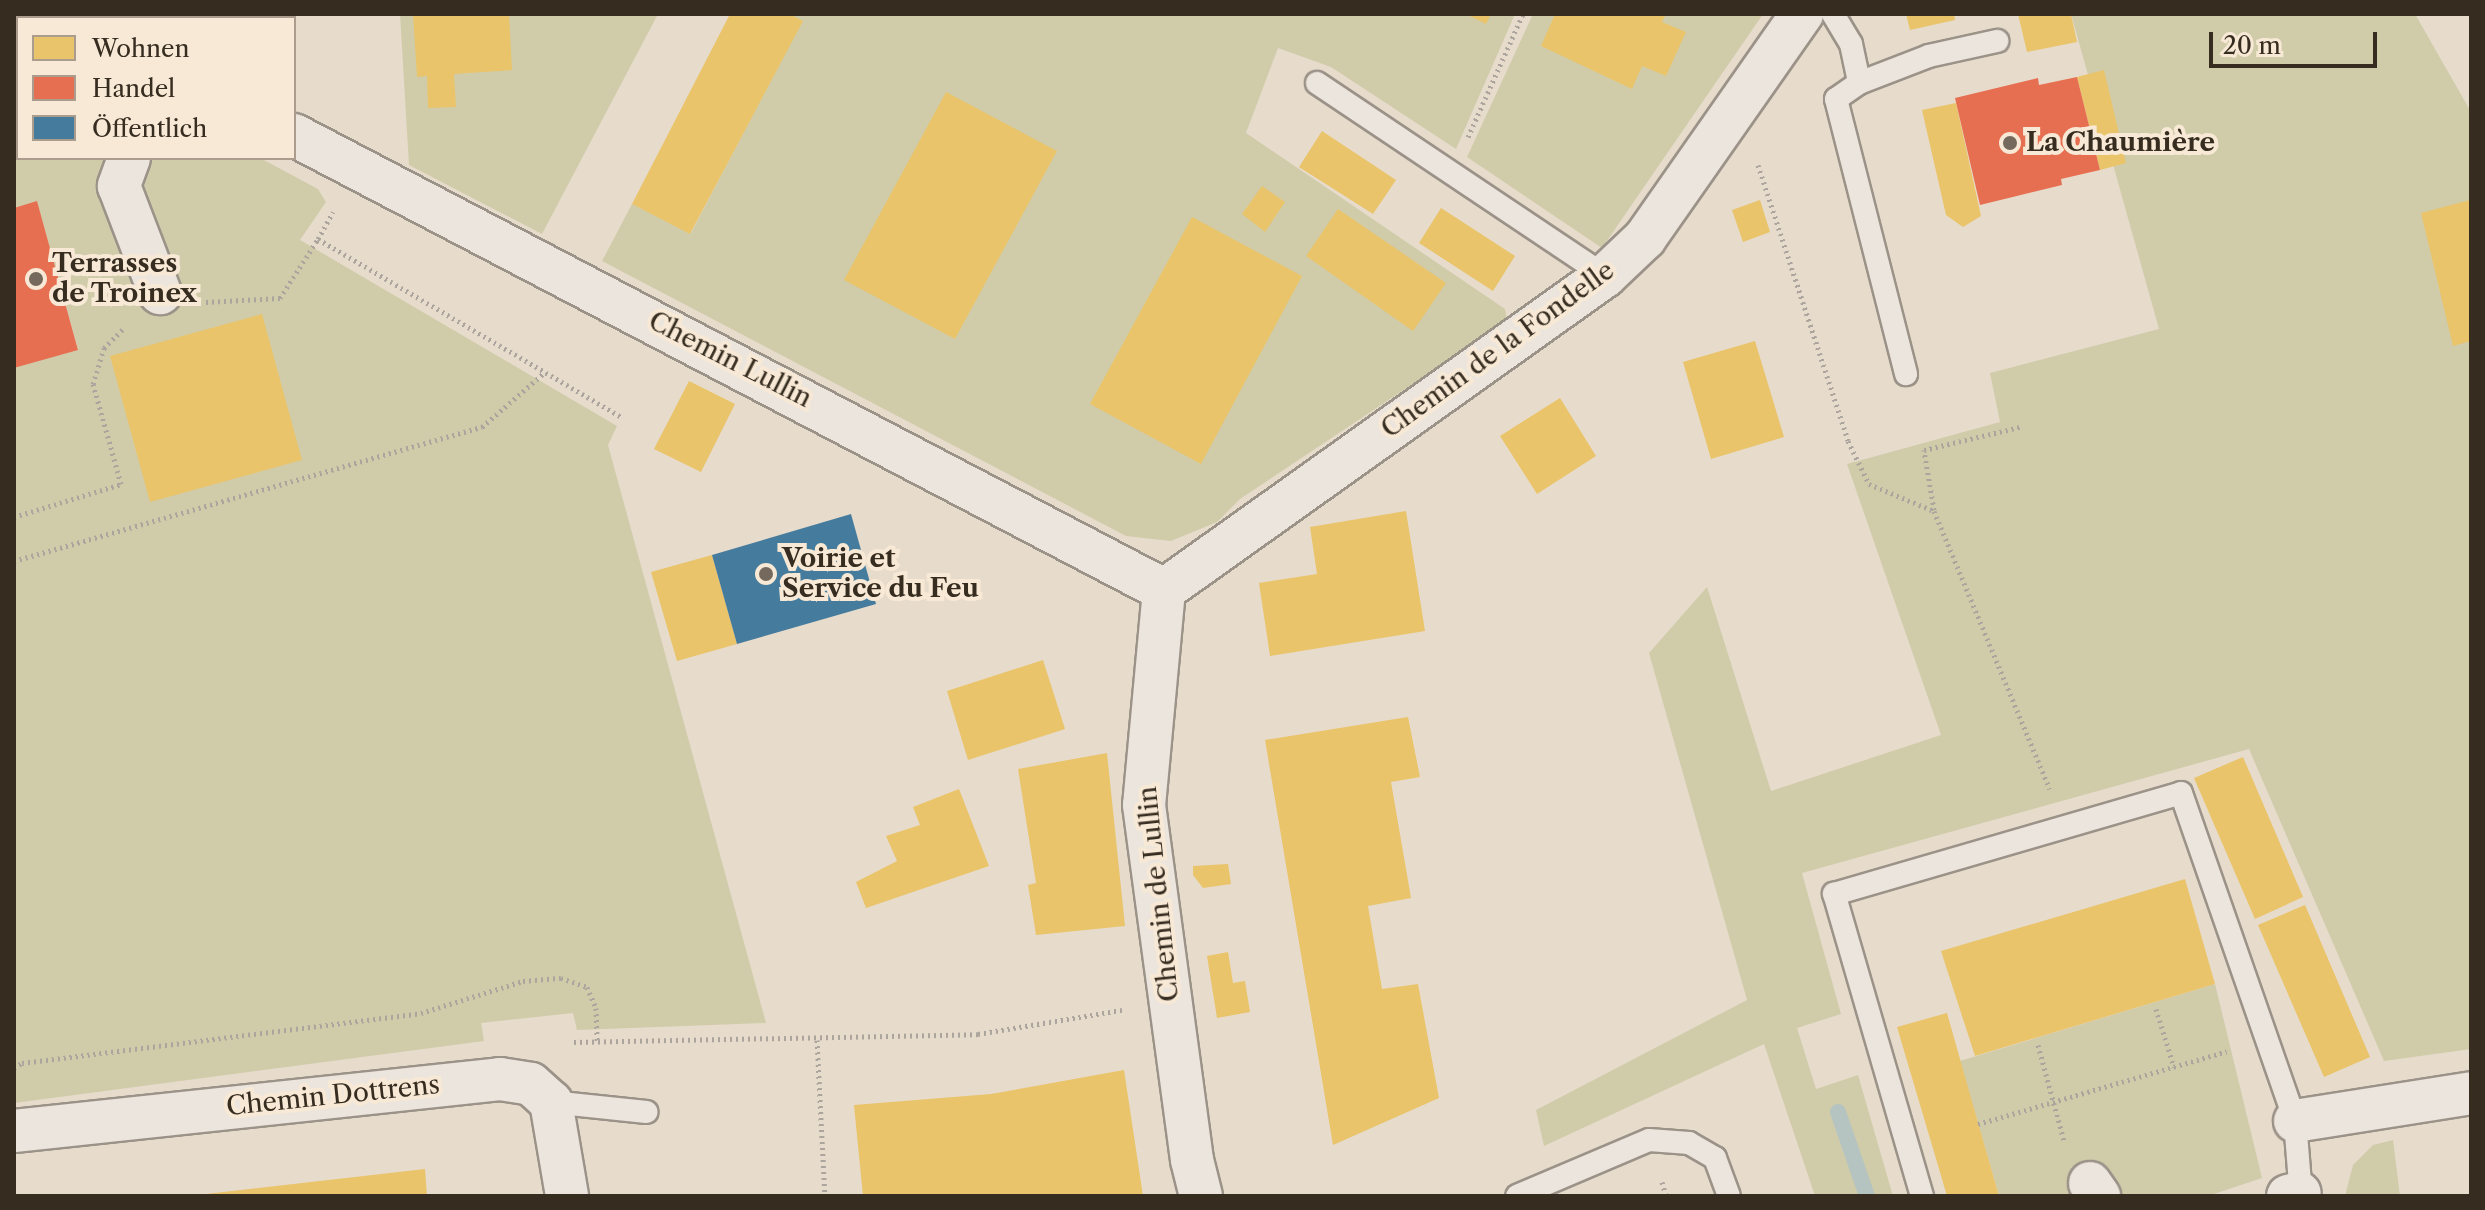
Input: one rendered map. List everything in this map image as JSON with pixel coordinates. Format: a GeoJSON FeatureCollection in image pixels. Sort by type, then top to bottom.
{"type":"FeatureCollection","features":[{"type":"Feature","properties":{"kind":"street","name":"Chemin de la Fondelle"},"geometry":{"type":"LineString","coordinates":[[1164,590],[1605,276],[1645,238],[1802,14]]}},
{"type":"Feature","properties":{"kind":"street","name":"Chemin Lullin"},"geometry":{"type":"LineString","coordinates":[[296,136],[1164,590]]}},
{"type":"Feature","properties":{"kind":"street"},"geometry":{"type":"LineString","coordinates":[[128,160],[119,186],[160,293]]}},
{"type":"Feature","properties":{"kind":"street","name":"Chemin de Lullin"},"geometry":{"type":"LineString","coordinates":[[1164,590],[1144,805],[1201,1196]]}},
{"type":"Feature","properties":{"kind":"street","name":"Chemin Dottrens"},"geometry":{"type":"LineString","coordinates":[[14,1131],[500,1079],[531,1084],[551,1102]]}},
{"type":"Feature","properties":{"kind":"street"},"geometry":{"type":"LineString","coordinates":[[2295,1121],[2471,1093]]}},
{"type":"Feature","properties":{"kind":"street"},"geometry":{"type":"LineString","coordinates":[[551,1102],[567,1196]]}},
{"type":"Feature","properties":{"kind":"lane"},"geometry":{"type":"LineString","coordinates":[[1833,14],[1851,44],[1859,83]]}},
{"type":"Feature","properties":{"kind":"lane"},"geometry":{"type":"LineString","coordinates":[[1906,374],[1836,99],[1859,83],[1929,56],[1997,41]]}},
{"type":"Feature","properties":{"kind":"lane"},"geometry":{"type":"LineString","coordinates":[[1317,83],[1605,276]]}},
{"type":"Feature","properties":{"kind":"lane"},"geometry":{"type":"LineString","coordinates":[[1922,1196],[1834,894],[2181,793],[2295,1121],[2297,1195]]}},
{"type":"Feature","properties":{"kind":"lane"},"geometry":{"type":"LineString","coordinates":[[551,1102],[646,1112]]}},
{"type":"Feature","properties":{"kind":"lane"},"geometry":{"type":"LineString","coordinates":[[1517,1196],[1649,1140],[1689,1143],[1715,1158],[1729,1196]]}},
{"type":"Feature","properties":{"kind":"path"},"geometry":{"type":"LineString","coordinates":[[1452,173],[1523,14]]}},
{"type":"Feature","properties":{"kind":"path"},"geometry":{"type":"LineString","coordinates":[[1739,107],[1848,441],[1869,484],[1934,511]]}},
{"type":"Feature","properties":{"kind":"path"},"geometry":{"type":"LineString","coordinates":[[14,517],[121,484],[93,384],[104,348],[160,293],[198,303],[280,298],[318,239],[622,417]]}},
{"type":"Feature","properties":{"kind":"path"},"geometry":{"type":"LineString","coordinates":[[14,561],[482,427],[544,373]]}},
{"type":"Feature","properties":{"kind":"path"},"geometry":{"type":"LineString","coordinates":[[2020,427],[1924,450],[1934,511],[2065,827]]}},
{"type":"Feature","properties":{"kind":"path"},"geometry":{"type":"LineString","coordinates":[[14,1068],[22,1063],[421,1013],[523,981],[561,978],[587,987],[596,1008],[597,1042]]}},
{"type":"Feature","properties":{"kind":"path"},"geometry":{"type":"LineString","coordinates":[[574,1042],[817,1040],[978,1034],[1171,1001]]}},
{"type":"Feature","properties":{"kind":"path"},"geometry":{"type":"LineString","coordinates":[[2156,1009],[2174,1067]]}},
{"type":"Feature","properties":{"kind":"path"},"geometry":{"type":"LineString","coordinates":[[817,1040],[825,1196]]}},
{"type":"Feature","properties":{"kind":"path"},"geometry":{"type":"LineString","coordinates":[[1978,1124],[2266,1040]]}},
{"type":"Feature","properties":{"kind":"path"},"geometry":{"type":"LineString","coordinates":[[2038,1045],[2065,1144],[2094,1190]]}},
{"type":"Feature","properties":{"kind":"shaded area"},"geometry":{"type":"Polygon","coordinates":[[[14,14],[107,14],[16,16],[16,160],[264,160],[318,189],[326,202],[300,240],[617,426],[608,445],[766,1023],[577,1030],[573,1013],[481,1023],[484,1041],[14,1103],[14,368],[78,349],[37,202],[14,208],[14,14]]]}},
{"type":"Feature","properties":{"kind":"shaded area"},"geometry":{"type":"Polygon","coordinates":[[[400,14],[658,14],[542,234],[409,165],[400,14]]]}},
{"type":"Feature","properties":{"kind":"shaded area"},"geometry":{"type":"Polygon","coordinates":[[[790,14],[1515,14],[1456,149],[1331,67],[1278,48],[1246,133],[1505,309],[1507,321],[1240,499],[1217,522],[1171,541],[1126,536],[602,261],[632,204],[691,233],[802,21],[790,14]]]}},
{"type":"Feature","properties":{"kind":"shaded area"},"geometry":{"type":"Polygon","coordinates":[[[1533,14],[1763,14],[1602,248],[1467,157],[1533,14]]]}},
{"type":"Feature","properties":{"kind":"shaded area"},"geometry":{"type":"Polygon","coordinates":[[[2071,14],[2415,14],[2471,112],[2471,1049],[2384,1061],[2249,749],[1802,873],[1841,1014],[1797,1028],[1816,1089],[1858,1075],[1893,1196],[1815,1196],[1764,1044],[1544,1146],[1536,1110],[1747,1000],[1649,653],[1707,587],[1771,791],[1941,735],[1847,464],[2000,422],[1990,373],[2159,329],[2071,14]]]}},
{"type":"Feature","properties":{"kind":"shaded area"},"geometry":{"type":"Polygon","coordinates":[[[2215,984],[2262,1178],[2208,1196],[1999,1196],[1960,1061],[2215,984]]]}},
{"type":"Feature","properties":{"kind":"shaded area"},"geometry":{"type":"Polygon","coordinates":[[[2393,1140],[2400,1196],[2345,1196],[2353,1165],[2373,1145],[2393,1140]]]}},
{"type":"Feature","properties":{"kind":"building: Wohnen"},"geometry":{"type":"Polygon","coordinates":[[[413,14],[509,14],[512,70],[454,74],[456,107],[428,108],[427,76],[417,77],[413,14]]]}},
{"type":"Feature","properties":{"kind":"building: Wohnen"},"geometry":{"type":"Polygon","coordinates":[[[730,14],[790,14],[803,21],[690,234],[632,204],[730,14]]]}},
{"type":"Feature","properties":{"kind":"building: Wohnen"},"geometry":{"type":"Polygon","coordinates":[[[1466,14],[1491,14],[1486,24],[1466,14]]]}},
{"type":"Feature","properties":{"kind":"building: Wohnen"},"geometry":{"type":"Polygon","coordinates":[[[1555,14],[1666,14],[1662,22],[1686,32],[1666,76],[1642,66],[1632,89],[1541,46],[1555,14]]]}},
{"type":"Feature","properties":{"kind":"building: Wohnen"},"geometry":{"type":"Polygon","coordinates":[[[1906,14],[1954,14],[1955,20],[1910,30],[1906,14]]]}},
{"type":"Feature","properties":{"kind":"building: Wohnen"},"geometry":{"type":"Polygon","coordinates":[[[2018,14],[2071,14],[2077,42],[2027,52],[2018,14]]]}},
{"type":"Feature","properties":{"kind":"building: Wohnen"},"geometry":{"type":"Polygon","coordinates":[[[2104,70],[2126,163],[2100,170],[2077,77],[2104,70]]]}},
{"type":"Feature","properties":{"kind":"building: Wohnen"},"geometry":{"type":"Polygon","coordinates":[[[946,92],[1057,151],[955,339],[844,280],[946,92]]]}},
{"type":"Feature","properties":{"kind":"building: Wohnen"},"geometry":{"type":"Polygon","coordinates":[[[1956,103],[1981,216],[1963,227],[1946,215],[1922,110],[1956,103]]]}},
{"type":"Feature","properties":{"kind":"building: Wohnen"},"geometry":{"type":"Polygon","coordinates":[[[1322,131],[1396,180],[1373,214],[1299,167],[1322,131]]]}},
{"type":"Feature","properties":{"kind":"building: Wohnen"},"geometry":{"type":"Polygon","coordinates":[[[1262,186],[1285,202],[1265,232],[1242,214],[1262,186]]]}},
{"type":"Feature","properties":{"kind":"building: Wohnen"},"geometry":{"type":"Polygon","coordinates":[[[1760,200],[1770,232],[1743,242],[1732,210],[1760,200]]]}},
{"type":"Feature","properties":{"kind":"building: Wohnen"},"geometry":{"type":"Polygon","coordinates":[[[2470,200],[2471,341],[2453,346],[2421,213],[2470,200]]]}},
{"type":"Feature","properties":{"kind":"building: Wohnen"},"geometry":{"type":"Polygon","coordinates":[[[1441,208],[1515,256],[1493,291],[1419,243],[1441,208]]]}},
{"type":"Feature","properties":{"kind":"building: Wohnen"},"geometry":{"type":"Polygon","coordinates":[[[1338,209],[1446,283],[1413,331],[1306,256],[1338,209]]]}},
{"type":"Feature","properties":{"kind":"building: Wohnen"},"geometry":{"type":"Polygon","coordinates":[[[1192,217],[1302,276],[1201,464],[1090,404],[1192,217]]]}},
{"type":"Feature","properties":{"kind":"building: Wohnen"},"geometry":{"type":"Polygon","coordinates":[[[262,314],[302,460],[150,502],[110,356],[262,314]]]}},
{"type":"Feature","properties":{"kind":"building: Wohnen"},"geometry":{"type":"Polygon","coordinates":[[[1755,341],[1784,437],[1711,459],[1683,362],[1755,341]]]}},
{"type":"Feature","properties":{"kind":"building: Wohnen"},"geometry":{"type":"Polygon","coordinates":[[[689,381],[735,404],[701,472],[654,449],[689,381]]]}},
{"type":"Feature","properties":{"kind":"building: Wohnen"},"geometry":{"type":"Polygon","coordinates":[[[1560,398],[1596,456],[1537,494],[1500,436],[1560,398]]]}},
{"type":"Feature","properties":{"kind":"building: Wohnen"},"geometry":{"type":"Polygon","coordinates":[[[1406,511],[1425,631],[1270,656],[1259,583],[1317,574],[1310,527],[1406,511]]]}},
{"type":"Feature","properties":{"kind":"building: Wohnen"},"geometry":{"type":"Polygon","coordinates":[[[712,555],[737,644],[677,661],[651,572],[712,555]]]}},
{"type":"Feature","properties":{"kind":"building: Wohnen"},"geometry":{"type":"Polygon","coordinates":[[[1043,660],[1065,729],[968,760],[947,691],[1043,660]]]}},
{"type":"Feature","properties":{"kind":"building: Wohnen"},"geometry":{"type":"Polygon","coordinates":[[[1408,717],[1420,777],[1391,782],[1411,898],[1368,906],[1382,989],[1418,984],[1439,1098],[1333,1145],[1265,740],[1408,717]]]}},
{"type":"Feature","properties":{"kind":"building: Wohnen"},"geometry":{"type":"Polygon","coordinates":[[[1107,753],[1125,926],[1036,935],[1028,885],[1036,883],[1018,769],[1107,753]]]}},
{"type":"Feature","properties":{"kind":"building: Wohnen"},"geometry":{"type":"Polygon","coordinates":[[[2243,757],[2303,897],[2255,919],[2194,778],[2243,757]]]}},
{"type":"Feature","properties":{"kind":"building: Wohnen"},"geometry":{"type":"Polygon","coordinates":[[[959,789],[989,866],[866,908],[856,882],[897,861],[886,836],[920,825],[913,807],[959,789]]]}},
{"type":"Feature","properties":{"kind":"building: Wohnen"},"geometry":{"type":"Polygon","coordinates":[[[1228,864],[1231,884],[1203,888],[1193,875],[1193,866],[1228,864]]]}},
{"type":"Feature","properties":{"kind":"building: Wohnen"},"geometry":{"type":"Polygon","coordinates":[[[2185,879],[2215,984],[1975,1056],[1941,951],[2185,879]]]}},
{"type":"Feature","properties":{"kind":"building: Wohnen"},"geometry":{"type":"Polygon","coordinates":[[[2305,905],[2370,1057],[2324,1077],[2258,925],[2305,905]]]}},
{"type":"Feature","properties":{"kind":"building: Wohnen"},"geometry":{"type":"Polygon","coordinates":[[[1228,952],[1233,983],[1245,981],[1250,1012],[1217,1018],[1207,956],[1228,952]]]}},
{"type":"Feature","properties":{"kind":"building: Wohnen"},"geometry":{"type":"Polygon","coordinates":[[[1947,1013],[1999,1196],[1947,1196],[1897,1027],[1947,1013]]]}},
{"type":"Feature","properties":{"kind":"building: Wohnen"},"geometry":{"type":"Polygon","coordinates":[[[1124,1070],[1143,1196],[863,1196],[854,1105],[991,1094],[1124,1070]]]}},
{"type":"Feature","properties":{"kind":"building: Wohnen"},"geometry":{"type":"Polygon","coordinates":[[[425,1169],[427,1196],[206,1194],[425,1169]]]}},
{"type":"Feature","properties":{"kind":"building: Handel"},"geometry":{"type":"Polygon","coordinates":[[[2077,77],[2100,170],[2061,179],[2062,185],[1980,205],[1955,98],[2038,78],[2039,85],[2077,77]]]}},
{"type":"Feature","properties":{"kind":"building: Handel","name":"Terrasses de Troinex"},"geometry":{"type":"Polygon","coordinates":[[[37,201],[78,350],[14,368],[14,208],[37,201]]]}},
{"type":"Feature","properties":{"kind":"building: Öffentlich"},"geometry":{"type":"Polygon","coordinates":[[[851,514],[876,604],[737,644],[712,555],[851,514]]]}},
{"type":"Feature","properties":{"kind":"waterway"},"geometry":{"type":"LineString","coordinates":[[1838,1112],[1867,1196]]}},
{"type":"Feature","properties":{"kind":"place","name":"La Chaumière"},"geometry":{"type":"Point","coordinates":[2010,143]}},
{"type":"Feature","properties":{"kind":"place","name":"Terrasses de Troinex"},"geometry":{"type":"Point","coordinates":[36,279]}},
{"type":"Feature","properties":{"kind":"place","name":"Voirie et Service du Feu"},"geometry":{"type":"Point","coordinates":[766,574]}}]}
